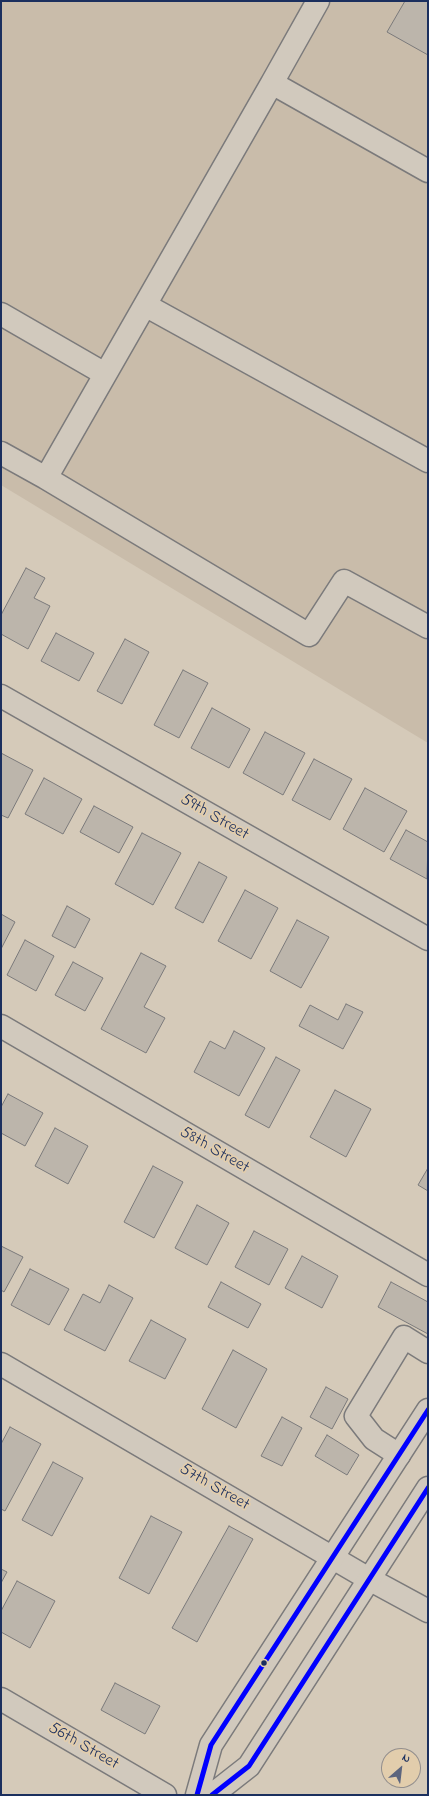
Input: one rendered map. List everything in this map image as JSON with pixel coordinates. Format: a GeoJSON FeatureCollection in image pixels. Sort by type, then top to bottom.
{"type":"FeatureCollection","features":[{"type":"Feature","properties":{"kind":"street"},"geometry":{"type":"LineString","coordinates":[[46,478],[318,1]]}},
{"type":"Feature","properties":{"kind":"street"},"geometry":{"type":"LineString","coordinates":[[272,83],[428,171]]}},
{"type":"Feature","properties":{"kind":"street"},"geometry":{"type":"LineString","coordinates":[[146,304],[428,461]]}},
{"type":"Feature","properties":{"kind":"street"},"geometry":{"type":"LineString","coordinates":[[1,314],[105,374]]}},
{"type":"Feature","properties":{"kind":"street"},"geometry":{"type":"LineString","coordinates":[[1,453],[46,478],[309,635],[344,580],[428,627]]}},
{"type":"Feature","properties":{"kind":"street","name":"59th Street"},"geometry":{"type":"LineString","coordinates":[[1,696],[428,939]]}},
{"type":"Feature","properties":{"kind":"street","name":"58th Street"},"geometry":{"type":"LineString","coordinates":[[1,1026],[428,1275]]}},
{"type":"Feature","properties":{"kind":"street"},"geometry":{"type":"LineString","coordinates":[[399,1455],[374,1440],[356,1416],[404,1337],[428,1352]]}},
{"type":"Feature","properties":{"kind":"street","name":"57th Street"},"geometry":{"type":"LineString","coordinates":[[1,1364],[369,1579],[428,1611]]}},
{"type":"Feature","properties":{"kind":"street"},"geometry":{"type":"LineString","coordinates":[[197,1795],[211,1745],[334,1558],[428,1410]]}},
{"type":"Feature","properties":{"kind":"street"},"geometry":{"type":"LineString","coordinates":[[212,1795],[248,1766],[428,1488]]}},
{"type":"Feature","properties":{"kind":"street","name":"56th Street"},"geometry":{"type":"LineString","coordinates":[[1,1699],[165,1795]]}},
{"type":"Feature","properties":{"kind":"shaded area"},"geometry":{"type":"Polygon","coordinates":[[[1,1],[428,1],[428,743],[1,485],[1,1]]]}},
{"type":"Feature","properties":{"kind":"building"},"geometry":{"type":"Polygon","coordinates":[[[405,1],[428,1],[428,55],[387,32],[405,1]]]}},
{"type":"Feature","properties":{"kind":"building"},"geometry":{"type":"Polygon","coordinates":[[[26,568],[45,578],[34,598],[50,606],[28,649],[1,634],[1,615],[26,568]]]}},
{"type":"Feature","properties":{"kind":"building"},"geometry":{"type":"Polygon","coordinates":[[[56,633],[94,653],[79,681],[41,661],[56,633]]]}},
{"type":"Feature","properties":{"kind":"building"},"geometry":{"type":"Polygon","coordinates":[[[125,639],[149,652],[122,704],[97,691],[125,639]]]}},
{"type":"Feature","properties":{"kind":"building"},"geometry":{"type":"Polygon","coordinates":[[[183,670],[208,683],[179,738],[154,725],[183,670]]]}},
{"type":"Feature","properties":{"kind":"building"},"geometry":{"type":"Polygon","coordinates":[[[212,708],[250,729],[229,768],[191,748],[212,708]]]}},
{"type":"Feature","properties":{"kind":"building"},"geometry":{"type":"Polygon","coordinates":[[[265,732],[305,753],[283,795],[243,773],[265,732]]]}},
{"type":"Feature","properties":{"kind":"building"},"geometry":{"type":"Polygon","coordinates":[[[1,753],[33,770],[8,818],[1,815],[1,753]]]}},
{"type":"Feature","properties":{"kind":"building"},"geometry":{"type":"Polygon","coordinates":[[[314,759],[352,779],[330,820],[292,800],[314,759]]]}},
{"type":"Feature","properties":{"kind":"building"},"geometry":{"type":"Polygon","coordinates":[[[44,778],[82,799],[63,834],[25,814],[44,778]]]}},
{"type":"Feature","properties":{"kind":"building"},"geometry":{"type":"Polygon","coordinates":[[[365,788],[407,811],[384,852],[343,829],[365,788]]]}},
{"type":"Feature","properties":{"kind":"building"},"geometry":{"type":"Polygon","coordinates":[[[94,806],[133,827],[119,853],[80,832],[94,806]]]}},
{"type":"Feature","properties":{"kind":"building"},"geometry":{"type":"Polygon","coordinates":[[[406,830],[428,842],[427,879],[390,859],[406,830]]]}},
{"type":"Feature","properties":{"kind":"building"},"geometry":{"type":"Polygon","coordinates":[[[142,833],[181,853],[153,905],[115,884],[142,833]]]}},
{"type":"Feature","properties":{"kind":"building"},"geometry":{"type":"Polygon","coordinates":[[[199,862],[227,877],[203,923],[175,908],[199,862]]]}},
{"type":"Feature","properties":{"kind":"building"},"geometry":{"type":"Polygon","coordinates":[[[245,890],[278,908],[251,959],[218,941],[245,890]]]}},
{"type":"Feature","properties":{"kind":"building"},"geometry":{"type":"Polygon","coordinates":[[[67,906],[90,919],[75,948],[52,936],[67,906]]]}},
{"type":"Feature","properties":{"kind":"building"},"geometry":{"type":"Polygon","coordinates":[[[1,914],[15,922],[1,949],[1,914]]]}},
{"type":"Feature","properties":{"kind":"building"},"geometry":{"type":"Polygon","coordinates":[[[297,920],[329,937],[301,988],[270,971],[297,920]]]}},
{"type":"Feature","properties":{"kind":"building"},"geometry":{"type":"Polygon","coordinates":[[[25,940],[54,956],[36,991],[7,975],[25,940]]]}},
{"type":"Feature","properties":{"kind":"building"},"geometry":{"type":"Polygon","coordinates":[[[141,953],[166,966],[144,1007],[165,1018],[146,1053],[101,1029],[141,953]]]}},
{"type":"Feature","properties":{"kind":"building"},"geometry":{"type":"Polygon","coordinates":[[[73,962],[103,978],[85,1011],[55,995],[73,962]]]}},
{"type":"Feature","properties":{"kind":"building"},"geometry":{"type":"Polygon","coordinates":[[[346,1004],[363,1012],[343,1049],[299,1026],[310,1005],[338,1020],[346,1004]]]}},
{"type":"Feature","properties":{"kind":"building"},"geometry":{"type":"Polygon","coordinates":[[[234,1031],[265,1048],[239,1096],[194,1072],[210,1041],[225,1049],[234,1031]]]}},
{"type":"Feature","properties":{"kind":"building"},"geometry":{"type":"Polygon","coordinates":[[[276,1057],[300,1070],[269,1128],[245,1115],[276,1057]]]}},
{"type":"Feature","properties":{"kind":"building"},"geometry":{"type":"Polygon","coordinates":[[[335,1090],[371,1109],[346,1157],[310,1137],[335,1090]]]}},
{"type":"Feature","properties":{"kind":"building"},"geometry":{"type":"Polygon","coordinates":[[[8,1094],[43,1113],[25,1146],[1,1133],[1,1107],[8,1094]]]}},
{"type":"Feature","properties":{"kind":"building"},"geometry":{"type":"Polygon","coordinates":[[[55,1128],[88,1146],[68,1184],[35,1166],[55,1128]]]}},
{"type":"Feature","properties":{"kind":"building"},"geometry":{"type":"Polygon","coordinates":[[[153,1166],[183,1182],[154,1238],[124,1222],[153,1166]]]}},
{"type":"Feature","properties":{"kind":"building"},"geometry":{"type":"Polygon","coordinates":[[[428,1168],[428,1191],[418,1185],[428,1168]]]}},
{"type":"Feature","properties":{"kind":"building"},"geometry":{"type":"Polygon","coordinates":[[[197,1205],[229,1223],[207,1265],[175,1248],[197,1205]]]}},
{"type":"Feature","properties":{"kind":"building"},"geometry":{"type":"Polygon","coordinates":[[[254,1231],[288,1249],[269,1285],[235,1267],[254,1231]]]}},
{"type":"Feature","properties":{"kind":"building"},"geometry":{"type":"Polygon","coordinates":[[[1,1246],[23,1257],[4,1292],[1,1290],[1,1246]]]}},
{"type":"Feature","properties":{"kind":"building"},"geometry":{"type":"Polygon","coordinates":[[[302,1256],[338,1276],[322,1308],[285,1288],[302,1256]]]}},
{"type":"Feature","properties":{"kind":"building"},"geometry":{"type":"Polygon","coordinates":[[[30,1269],[69,1289],[49,1325],[11,1305],[30,1269]]]}},
{"type":"Feature","properties":{"kind":"building"},"geometry":{"type":"Polygon","coordinates":[[[221,1282],[261,1304],[248,1328],[208,1307],[221,1282]]]}},
{"type":"Feature","properties":{"kind":"building"},"geometry":{"type":"Polygon","coordinates":[[[391,1282],[428,1302],[428,1334],[378,1307],[391,1282]]]}},
{"type":"Feature","properties":{"kind":"building"},"geometry":{"type":"Polygon","coordinates":[[[109,1285],[133,1298],[105,1351],[64,1330],[83,1294],[100,1303],[109,1285]]]}},
{"type":"Feature","properties":{"kind":"building"},"geometry":{"type":"Polygon","coordinates":[[[151,1320],[186,1339],[165,1379],[129,1361],[151,1320]]]}},
{"type":"Feature","properties":{"kind":"building"},"geometry":{"type":"Polygon","coordinates":[[[233,1350],[267,1369],[236,1428],[202,1409],[233,1350]]]}},
{"type":"Feature","properties":{"kind":"building"},"geometry":{"type":"Polygon","coordinates":[[[326,1387],[348,1399],[332,1429],[310,1417],[326,1387]]]}},
{"type":"Feature","properties":{"kind":"building"},"geometry":{"type":"Polygon","coordinates":[[[282,1417],[302,1428],[282,1466],[261,1456],[282,1417]]]}},
{"type":"Feature","properties":{"kind":"building"},"geometry":{"type":"Polygon","coordinates":[[[10,1427],[41,1444],[5,1511],[1,1509],[1,1444],[10,1427]]]}},
{"type":"Feature","properties":{"kind":"building"},"geometry":{"type":"Polygon","coordinates":[[[327,1435],[359,1455],[347,1475],[315,1456],[327,1435]]]}},
{"type":"Feature","properties":{"kind":"building"},"geometry":{"type":"Polygon","coordinates":[[[53,1462],[83,1478],[52,1536],[22,1520],[53,1462]]]}},
{"type":"Feature","properties":{"kind":"building"},"geometry":{"type":"Polygon","coordinates":[[[151,1516],[182,1532],[149,1594],[119,1578],[151,1516]]]}},
{"type":"Feature","properties":{"kind":"building"},"geometry":{"type":"Polygon","coordinates":[[[229,1526],[253,1539],[197,1642],[172,1628],[229,1526]]]}},
{"type":"Feature","properties":{"kind":"building"},"geometry":{"type":"Polygon","coordinates":[[[1,1569],[7,1572],[1,1583],[1,1569]]]}},
{"type":"Feature","properties":{"kind":"building"},"geometry":{"type":"Polygon","coordinates":[[[17,1581],[55,1601],[30,1648],[1,1632],[1,1611],[17,1581]]]}},
{"type":"Feature","properties":{"kind":"building"},"geometry":{"type":"Polygon","coordinates":[[[115,1683],[160,1706],[145,1734],[101,1710],[115,1683]]]}},
{"type":"Feature","properties":{"kind":"transit line"},"geometry":{"type":"LineString","coordinates":[[197,1795],[211,1745],[428,1410]]}},
{"type":"Feature","properties":{"kind":"transit line"},"geometry":{"type":"LineString","coordinates":[[212,1795],[249,1766],[428,1488]]}}]}
